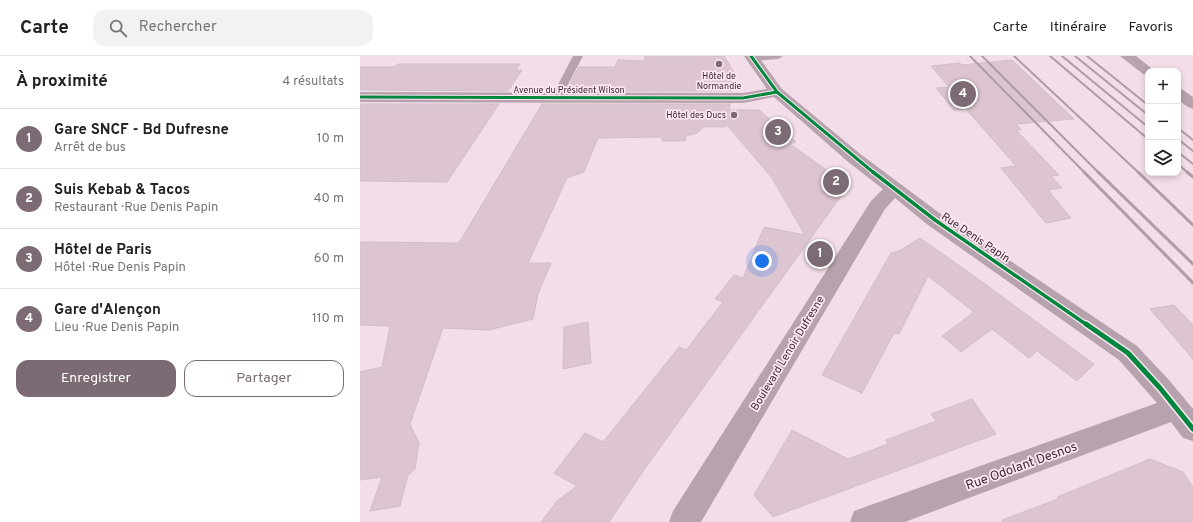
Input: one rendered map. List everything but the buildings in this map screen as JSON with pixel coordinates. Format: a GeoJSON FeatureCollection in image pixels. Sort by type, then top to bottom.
{"type":"FeatureCollection","features":[{"type":"Feature","properties":{"kind":"street"},"geometry":{"type":"LineString","coordinates":[[1127,56],[1145,69]]}},
{"type":"Feature","properties":{"kind":"street","name":"Rue Denis Papin"},"geometry":{"type":"LineString","coordinates":[[752,57],[777,92],[848,152],[935,220],[1116,343],[1128,353],[1193,429]]}},
{"type":"Feature","properties":{"kind":"street","name":"Avenue du Président Wilson"},"geometry":{"type":"LineString","coordinates":[[360,98],[743,98],[777,92]]}},
{"type":"Feature","properties":{"kind":"street"},"geometry":{"type":"LineString","coordinates":[[1181,95],[1193,104]]}},
{"type":"Feature","properties":{"kind":"street","name":"Boulevard Lenoir Dufresne"},"geometry":{"type":"LineString","coordinates":[[684,522],[878,205],[894,188]]}},
{"type":"Feature","properties":{"kind":"street","name":"Rue Odolant Desnos"},"geometry":{"type":"LineString","coordinates":[[865,522],[1176,408]]}},
{"type":"Feature","properties":{"kind":"lane"},"geometry":{"type":"LineString","coordinates":[[556,98],[578,56]]}},
{"type":"Feature","properties":{"kind":"lane"},"geometry":{"type":"LineString","coordinates":[[752,57],[778,56]]}},
{"type":"Feature","properties":{"kind":"railway"},"geometry":{"type":"LineString","coordinates":[[970,56],[1085,173]]}},
{"type":"Feature","properties":{"kind":"railway"},"geometry":{"type":"LineString","coordinates":[[982,56],[1098,172]]}},
{"type":"Feature","properties":{"kind":"railway"},"geometry":{"type":"LineString","coordinates":[[1014,56],[1139,173]]}},
{"type":"Feature","properties":{"kind":"railway"},"geometry":{"type":"LineString","coordinates":[[1050,56],[1145,136]]}},
{"type":"Feature","properties":{"kind":"railway"},"geometry":{"type":"LineString","coordinates":[[1062,56],[1145,125]]}},
{"type":"Feature","properties":{"kind":"railway"},"geometry":{"type":"LineString","coordinates":[[1075,56],[1145,113]]}},
{"type":"Feature","properties":{"kind":"railway"},"geometry":{"type":"LineString","coordinates":[[1087,56],[1147,104]]}},
{"type":"Feature","properties":{"kind":"railway"},"geometry":{"type":"LineString","coordinates":[[1181,130],[1193,140]]}},
{"type":"Feature","properties":{"kind":"railway"},"geometry":{"type":"LineString","coordinates":[[1179,140],[1193,151]]}},
{"type":"Feature","properties":{"kind":"railway"},"geometry":{"type":"LineString","coordinates":[[1181,154],[1193,164]]}},
{"type":"Feature","properties":{"kind":"railway"},"geometry":{"type":"LineString","coordinates":[[1181,167],[1188,173]]}},
{"type":"Feature","properties":{"kind":"railway"},"geometry":{"type":"LineString","coordinates":[[1084,172],[1193,283]]}},
{"type":"Feature","properties":{"kind":"railway"},"geometry":{"type":"LineString","coordinates":[[1098,172],[1193,264]]}},
{"type":"Feature","properties":{"kind":"railway"},"geometry":{"type":"LineString","coordinates":[[1138,172],[1193,225]]}},
{"type":"Feature","properties":{"kind":"railway"},"geometry":{"type":"LineString","coordinates":[[1187,172],[1193,177]]}},
{"type":"Feature","properties":{"kind":"cycle path"},"geometry":{"type":"LineString","coordinates":[[751,56],[777,92],[853,157],[935,220],[1128,353],[1160,388],[1193,429]]}},
{"type":"Feature","properties":{"kind":"cycle path"},"geometry":{"type":"LineString","coordinates":[[360,97],[743,98],[777,92]]}},
{"type":"Feature","properties":{"kind":"place","name":"Hôtel de Normandie"},"geometry":{"type":"Point","coordinates":[719,64]}},
{"type":"Feature","properties":{"kind":"place","name":"Gare d'Alençon"},"geometry":{"type":"Point","coordinates":[963,94]}},
{"type":"Feature","properties":{"kind":"place","name":"Hôtel des Ducs"},"geometry":{"type":"Point","coordinates":[734,115]}},
{"type":"Feature","properties":{"kind":"place","name":"Hôtel de Paris"},"geometry":{"type":"Point","coordinates":[778,132]}},
{"type":"Feature","properties":{"kind":"place","name":"Suis Kebab & Tacos"},"geometry":{"type":"Point","coordinates":[836,182]}},
{"type":"Feature","properties":{"kind":"place","name":"Gare SNCF - Bd Dufresne"},"geometry":{"type":"Point","coordinates":[820,254]}}]}
